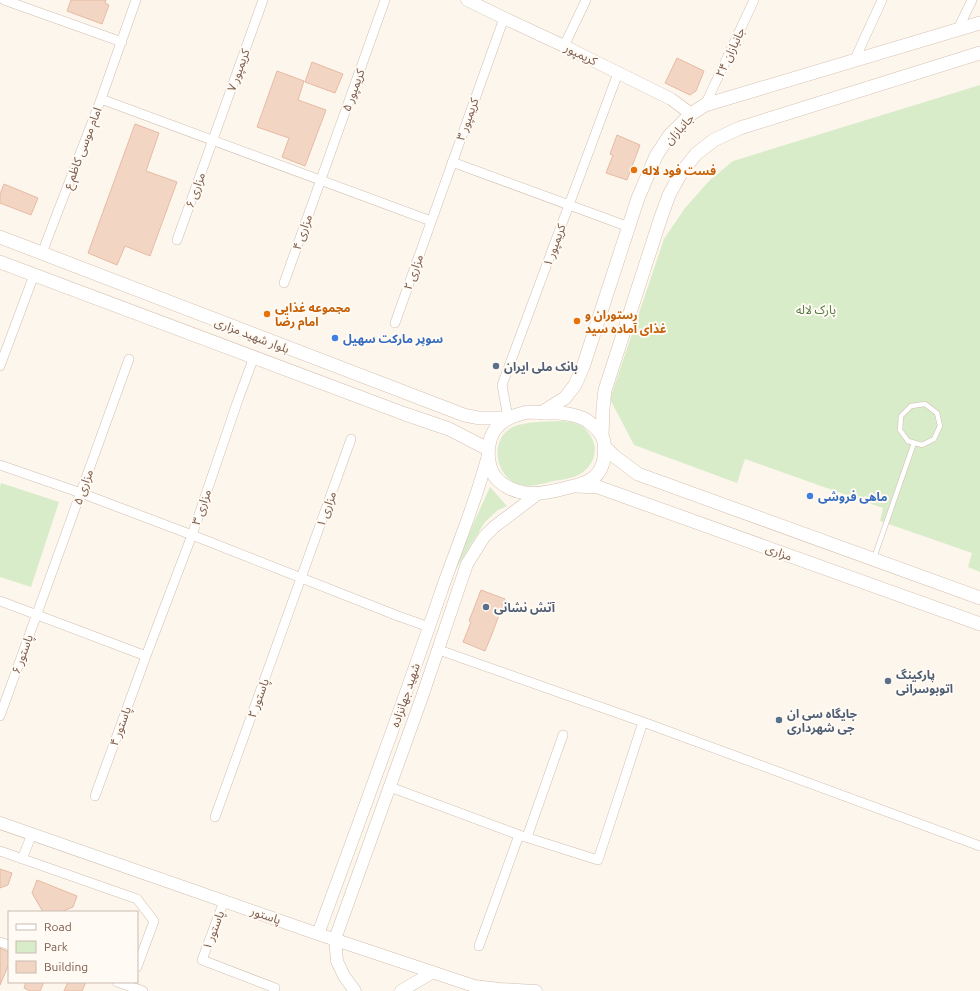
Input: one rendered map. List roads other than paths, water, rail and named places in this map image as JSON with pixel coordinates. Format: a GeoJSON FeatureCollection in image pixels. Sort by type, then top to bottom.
{"type":"FeatureCollection","features":[{"type":"Feature","properties":{"kind":"main road","name":"جانبازان"},"geometry":{"type":"LineString","coordinates":[[541,413],[565,398],[575,385],[583,367],[638,198],[656,156],[669,136],[691,114],[706,104],[980,23]]}},
{"type":"Feature","properties":{"kind":"main road"},"geometry":{"type":"LineString","coordinates":[[980,53],[740,128],[714,140],[696,154],[681,173],[669,195],[606,390],[602,408],[603,441],[605,455],[601,468],[590,480],[576,486],[539,493],[526,493],[516,491],[505,485],[496,477],[491,467],[488,452],[492,435],[497,427],[508,418],[527,412],[569,414],[582,418],[591,423],[603,441],[614,456],[638,474],[980,598]]}},
{"type":"Feature","properties":{"kind":"main road","name":"بلوار شهید مزاری"},"geometry":{"type":"LineString","coordinates":[[0,237],[464,415],[479,418],[508,418]]}},
{"type":"Feature","properties":{"kind":"main road"},"geometry":{"type":"LineString","coordinates":[[34,275],[42,253]]}},
{"type":"Feature","properties":{"kind":"main road","name":"بلوار شهید مزاری"},"geometry":{"type":"LineString","coordinates":[[0,262],[254,358],[449,429],[488,452]]}},
{"type":"Feature","properties":{"kind":"main road","name":"مزاری"},"geometry":{"type":"LineString","coordinates":[[576,486],[598,487],[980,624]]}},
{"type":"Feature","properties":{"kind":"street"},"geometry":{"type":"LineString","coordinates":[[0,6],[3,0],[122,42]]}},
{"type":"Feature","properties":{"kind":"street","name":"امام موسی کاظم ع"},"geometry":{"type":"LineString","coordinates":[[42,253],[101,99],[136,0]]}},
{"type":"Feature","properties":{"kind":"street","name":"کریمپور ۷"},"geometry":{"type":"LineString","coordinates":[[213,140],[263,0]]}},
{"type":"Feature","properties":{"kind":"street","name":"کریمپور ۵"},"geometry":{"type":"LineString","coordinates":[[321,180],[385,0]]}},
{"type":"Feature","properties":{"kind":"street","name":"کریمپور"},"geometry":{"type":"LineString","coordinates":[[467,0],[618,72],[671,100],[691,114]]}},
{"type":"Feature","properties":{"kind":"street"},"geometry":{"type":"LineString","coordinates":[[564,46],[586,0]]}},
{"type":"Feature","properties":{"kind":"street","name":"جانبازان ۲۴"},"geometry":{"type":"LineString","coordinates":[[706,104],[754,0]]}},
{"type":"Feature","properties":{"kind":"street"},"geometry":{"type":"LineString","coordinates":[[854,61],[882,0]]}},
{"type":"Feature","properties":{"kind":"street"},"geometry":{"type":"LineString","coordinates":[[958,29],[972,0]]}},
{"type":"Feature","properties":{"kind":"street","name":"کریمپور ۳"},"geometry":{"type":"LineString","coordinates":[[431,221],[504,18]]}},
{"type":"Feature","properties":{"kind":"street","name":"کریمپور ۱"},"geometry":{"type":"LineString","coordinates":[[508,418],[502,385],[618,72]]}},
{"type":"Feature","properties":{"kind":"street"},"geometry":{"type":"LineString","coordinates":[[101,99],[431,221]]}},
{"type":"Feature","properties":{"kind":"street","name":"مزاری ۶"},"geometry":{"type":"LineString","coordinates":[[177,240],[213,140]]}},
{"type":"Feature","properties":{"kind":"street"},"geometry":{"type":"LineString","coordinates":[[452,162],[629,227]]}},
{"type":"Feature","properties":{"kind":"street","name":"مزاری ۴"},"geometry":{"type":"LineString","coordinates":[[284,283],[321,180]]}},
{"type":"Feature","properties":{"kind":"street","name":"مزاری ۲"},"geometry":{"type":"LineString","coordinates":[[395,323],[431,221]]}},
{"type":"Feature","properties":{"kind":"street"},"geometry":{"type":"LineString","coordinates":[[0,366],[34,275]]}},
{"type":"Feature","properties":{"kind":"street","name":"مزاری ۳"},"geometry":{"type":"LineString","coordinates":[[146,656],[192,535],[238,400],[254,358]]}},
{"type":"Feature","properties":{"kind":"street","name":"مزاری ۵"},"geometry":{"type":"LineString","coordinates":[[37,614],[129,359]]}},
{"type":"Feature","properties":{"kind":"street","name":"مزاری ۱"},"geometry":{"type":"LineString","coordinates":[[301,578],[351,439]]}},
{"type":"Feature","properties":{"kind":"street","name":"شهید جهانزاده"},"geometry":{"type":"LineString","coordinates":[[318,934],[430,627],[476,496],[488,452]]}},
{"type":"Feature","properties":{"kind":"street"},"geometry":{"type":"LineString","coordinates":[[0,465],[81,493],[398,616],[445,632]]}},
{"type":"Feature","properties":{"kind":"street","name":"شهید جهانزاده"},"geometry":{"type":"LineString","coordinates":[[335,939],[445,632],[467,564],[484,537],[494,527],[539,493]]}},
{"type":"Feature","properties":{"kind":"street","name":"پاستور ۲"},"geometry":{"type":"LineString","coordinates":[[215,817],[301,578]]}},
{"type":"Feature","properties":{"kind":"street"},"geometry":{"type":"LineString","coordinates":[[0,601],[146,656]]}},
{"type":"Feature","properties":{"kind":"street","name":"پاستور ۶"},"geometry":{"type":"LineString","coordinates":[[0,716],[37,614]]}},
{"type":"Feature","properties":{"kind":"street"},"geometry":{"type":"LineString","coordinates":[[438,650],[576,697],[980,846]]}},
{"type":"Feature","properties":{"kind":"street","name":"پاستور ۴"},"geometry":{"type":"LineString","coordinates":[[95,796],[146,656]]}},
{"type":"Feature","properties":{"kind":"street"},"geometry":{"type":"LineString","coordinates":[[390,788],[523,836],[598,860],[643,722]]}},
{"type":"Feature","properties":{"kind":"street"},"geometry":{"type":"LineString","coordinates":[[479,946],[563,735]]}},
{"type":"Feature","properties":{"kind":"street","name":"پاستور"},"geometry":{"type":"LineString","coordinates":[[0,823],[318,934],[474,986],[536,991]]}},
{"type":"Feature","properties":{"kind":"street"},"geometry":{"type":"LineString","coordinates":[[22,859],[32,834]]}},
{"type":"Feature","properties":{"kind":"street"},"geometry":{"type":"LineString","coordinates":[[0,852],[138,899],[154,921],[138,964]]}},
{"type":"Feature","properties":{"kind":"street","name":"پاستور ۱"},"geometry":{"type":"LineString","coordinates":[[224,901],[202,960],[275,988],[274,991]]}},
{"type":"Feature","properties":{"kind":"street"},"geometry":{"type":"LineString","coordinates":[[335,939],[337,961],[344,976],[355,991]]}},
{"type":"Feature","properties":{"kind":"street"},"geometry":{"type":"LineString","coordinates":[[401,991],[433,972]]}},
{"type":"Feature","properties":{"kind":"street"},"geometry":{"type":"LineString","coordinates":[[131,984],[143,991]]}},
{"type":"Feature","properties":{"kind":"lane"},"geometry":{"type":"LineString","coordinates":[[925,404],[937,413],[940,426],[934,439],[922,445],[914,443],[908,441],[900,430],[902,416],[911,406],[925,404]]}},
{"type":"Feature","properties":{"kind":"lane"},"geometry":{"type":"LineString","coordinates":[[874,559],[914,443]]}},
{"type":"Feature","properties":{"kind":"place","name":"فست فود لاله"},"geometry":{"type":"Point","coordinates":[634,170]}},
{"type":"Feature","properties":{"kind":"place","name":"مجموعه غذایی امام رضا"},"geometry":{"type":"Point","coordinates":[267,314]}},
{"type":"Feature","properties":{"kind":"place","name":"رستوران و غذای آماده سید"},"geometry":{"type":"Point","coordinates":[577,321]}},
{"type":"Feature","properties":{"kind":"place","name":"سوپر مارکت سهیل"},"geometry":{"type":"Point","coordinates":[335,338]}},
{"type":"Feature","properties":{"kind":"place","name":"بانک ملی ایران"},"geometry":{"type":"Point","coordinates":[496,366]}},
{"type":"Feature","properties":{"kind":"place","name":"ماهی فروشی"},"geometry":{"type":"Point","coordinates":[810,496]}},
{"type":"Feature","properties":{"kind":"place","name":"آتش نشانی"},"geometry":{"type":"Point","coordinates":[486,607]}},
{"type":"Feature","properties":{"kind":"place","name":"پارکینگ اتوبوسرانی"},"geometry":{"type":"Point","coordinates":[888,681]}},
{"type":"Feature","properties":{"kind":"place","name":"جایگاه سی ان جی شهرداری"},"geometry":{"type":"Point","coordinates":[779,720]}},
{"type":"Feature","properties":{"kind":"park label","name":"پارک لاله"},"geometry":{"type":"Point","coordinates":[816,309]}}]}
